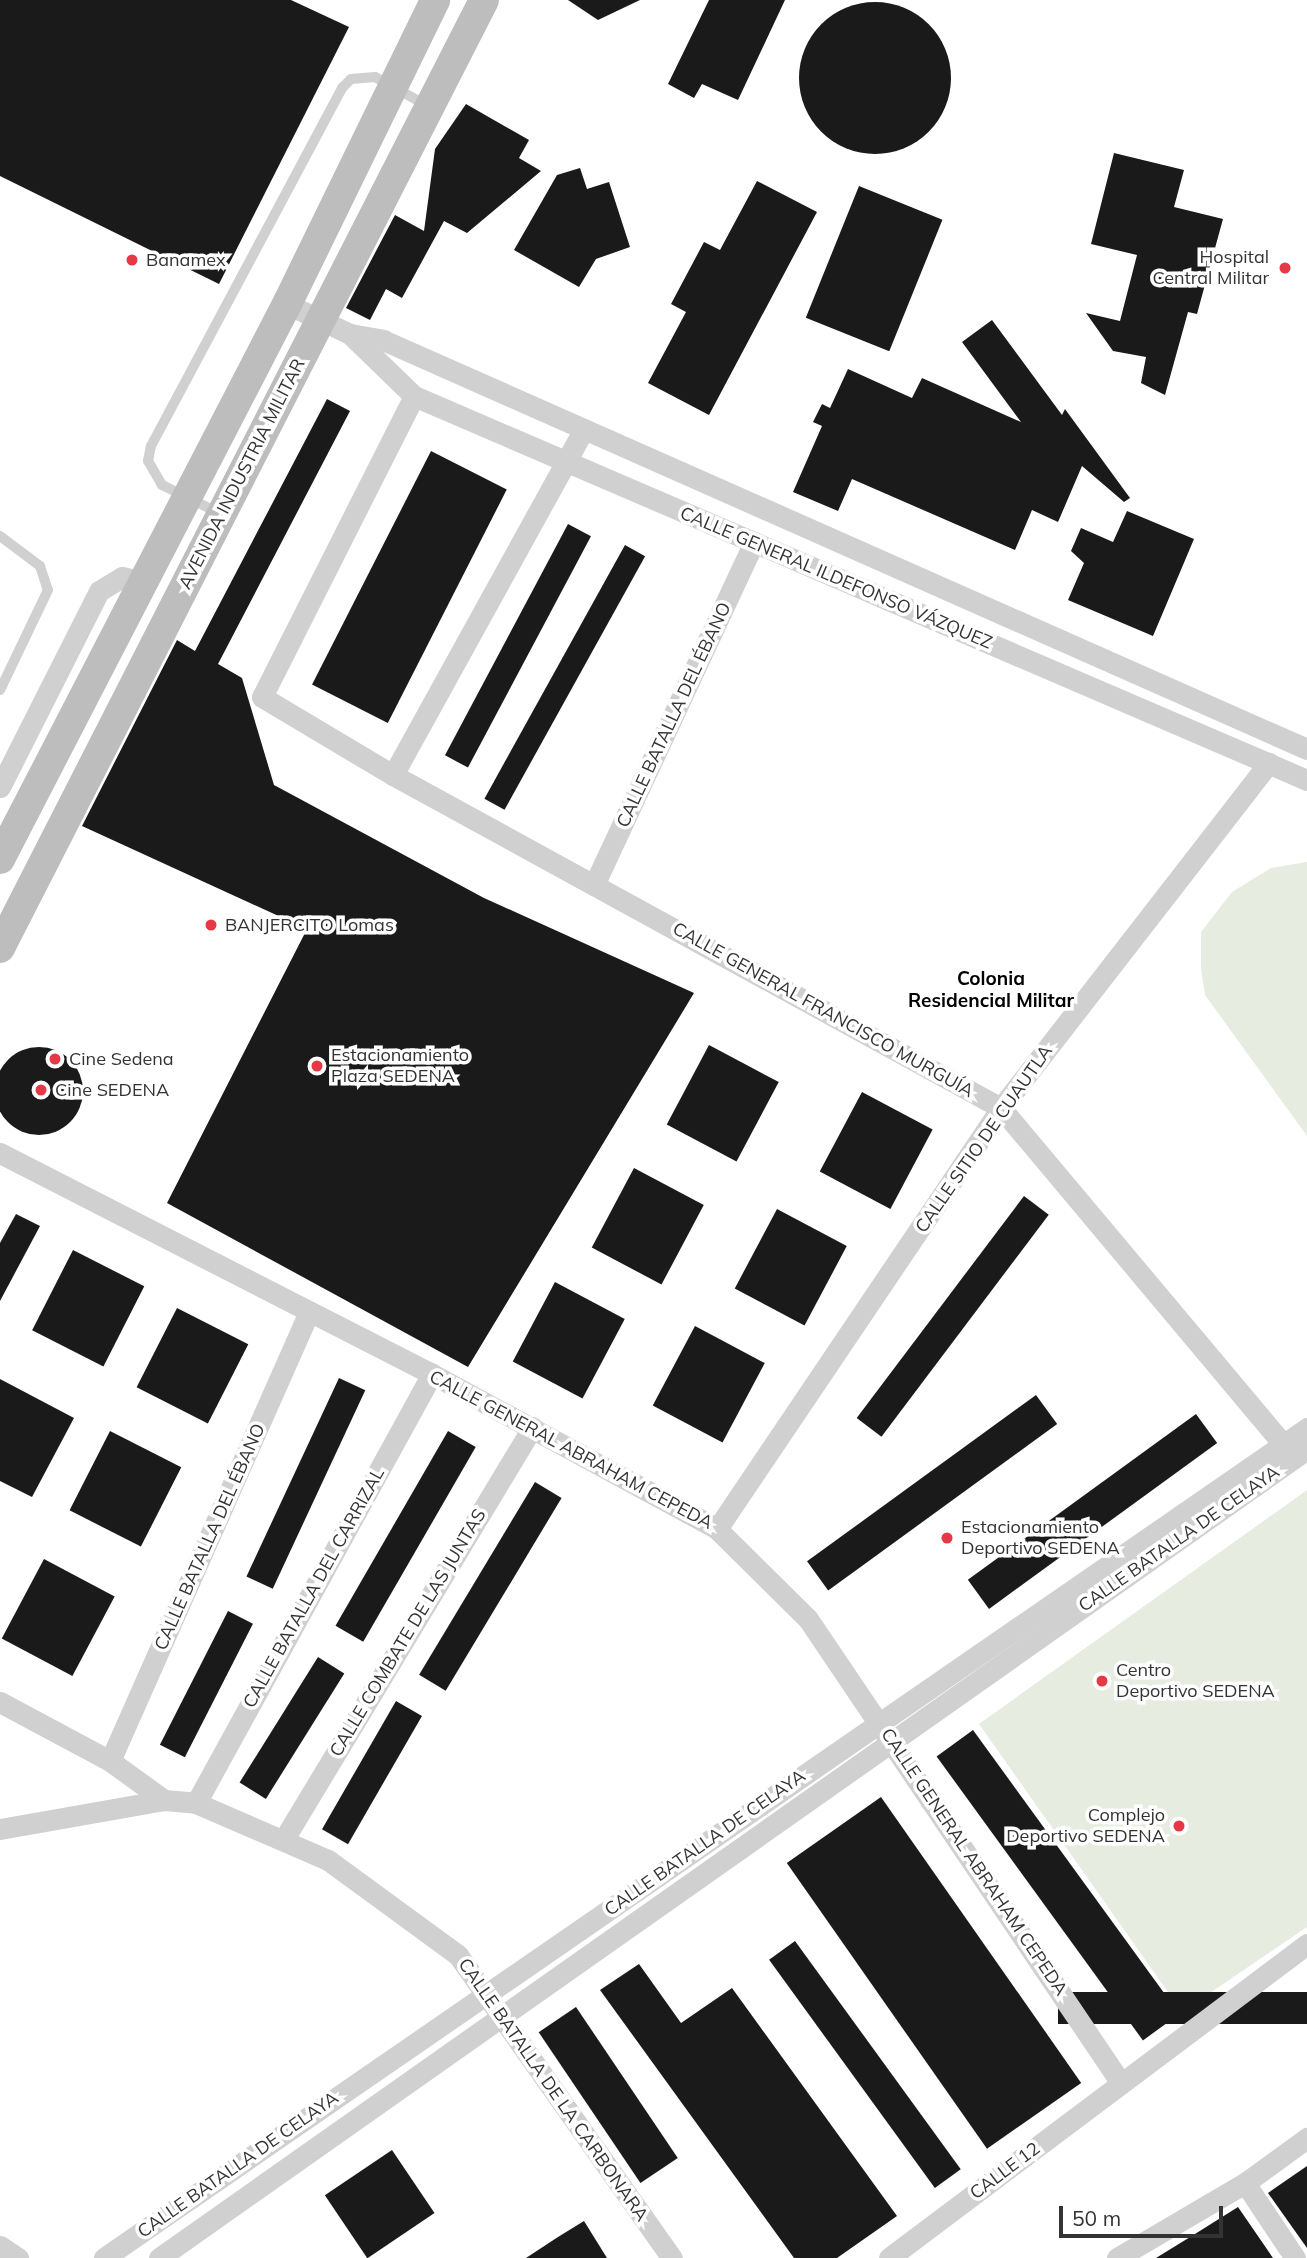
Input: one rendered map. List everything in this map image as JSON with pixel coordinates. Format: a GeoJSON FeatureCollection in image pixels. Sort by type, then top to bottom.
{"type":"FeatureCollection","features":[{"type":"Feature","properties":{"kind":"main road","name":"AVENIDA INDUSTRIA MILITAR"},"geometry":{"type":"LineString","coordinates":[[0,859],[287,304],[435,0]]}},
{"type":"Feature","properties":{"kind":"main road","name":"AVENIDA INDUSTRIA MILITAR"},"geometry":{"type":"LineString","coordinates":[[3,935],[484,0]]}},
{"type":"Feature","properties":{"kind":"street","name":"CALLE GENERAL ILDEFONSO VÁZQUEZ"},"geometry":{"type":"LineString","coordinates":[[287,304],[350,334],[383,340],[1307,749]]}},
{"type":"Feature","properties":{"kind":"street","name":"CALLE GENERAL ILDEFONSO VÁZQUEZ"},"geometry":{"type":"LineString","coordinates":[[350,334],[374,361],[414,396],[566,460],[753,544],[1307,779]]}},
{"type":"Feature","properties":{"kind":"street"},"geometry":{"type":"LineString","coordinates":[[374,361],[383,340]]}},
{"type":"Feature","properties":{"kind":"street","name":"CALLE GENERAL FRANCISCO MURGUÍA"},"geometry":{"type":"LineString","coordinates":[[414,396],[262,697],[393,775],[1001,1108],[1284,1444]]}},
{"type":"Feature","properties":{"kind":"street"},"geometry":{"type":"LineString","coordinates":[[393,775],[584,429]]}},
{"type":"Feature","properties":{"kind":"street","name":"CALLE BATALLA DEL ÉBANO"},"geometry":{"type":"LineString","coordinates":[[594,885],[753,544]]}},
{"type":"Feature","properties":{"kind":"street"},"geometry":{"type":"LineString","coordinates":[[0,787],[99,591],[122,577],[145,582]]}},
{"type":"Feature","properties":{"kind":"street","name":"CALLE SITIO DE CUAUTLA"},"geometry":{"type":"LineString","coordinates":[[717,1529],[1001,1108],[1269,762]]}},
{"type":"Feature","properties":{"kind":"street","name":"CALLE GENERAL ABRAHAM CEPEDA"},"geometry":{"type":"LineString","coordinates":[[0,1153],[432,1374],[717,1529],[808,1619],[886,1730],[1122,2083]]}},
{"type":"Feature","properties":{"kind":"street","name":"CALLE BATALLA DEL ÉBANO"},"geometry":{"type":"LineString","coordinates":[[110,1761],[309,1312]]}},
{"type":"Feature","properties":{"kind":"street","name":"CALLE BATALLA DEL CARRIZAL"},"geometry":{"type":"LineString","coordinates":[[196,1803],[432,1374]]}},
{"type":"Feature","properties":{"kind":"street","name":"CALLE COMBATE DE LAS JUNTAS"},"geometry":{"type":"LineString","coordinates":[[284,1839],[533,1427]]}},
{"type":"Feature","properties":{"kind":"street","name":"CALLE BATALLA DE CELAYA"},"geometry":{"type":"LineString","coordinates":[[159,2258],[1307,1428]]}},
{"type":"Feature","properties":{"kind":"street","name":"CALLE BATALLA DE CELAYA"},"geometry":{"type":"LineString","coordinates":[[104,2258],[486,1994],[1307,1449]]}},
{"type":"Feature","properties":{"kind":"street"},"geometry":{"type":"LineString","coordinates":[[0,1702],[110,1761],[164,1800]]}},
{"type":"Feature","properties":{"kind":"street","name":"CALLE BATALLA DE LA CARBONARA"},"geometry":{"type":"LineString","coordinates":[[0,1829],[164,1800],[196,1803],[328,1860],[458,1955],[672,2258]]}},
{"type":"Feature","properties":{"kind":"street","name":"CALLE 12"},"geometry":{"type":"LineString","coordinates":[[889,2258],[1307,1944]]}},
{"type":"Feature","properties":{"kind":"street"},"geometry":{"type":"LineString","coordinates":[[1126,2256],[1245,2183],[1307,2138]]}},
{"type":"Feature","properties":{"kind":"street"},"geometry":{"type":"LineString","coordinates":[[1245,2183],[1295,2258]]}},
{"type":"Feature","properties":{"kind":"street"},"geometry":{"type":"LineString","coordinates":[[0,2246],[18,2258]]}},
{"type":"Feature","properties":{"kind":"lane"},"geometry":{"type":"LineString","coordinates":[[221,514],[187,498],[152,475],[151,446],[343,87],[362,76],[375,77],[429,106]]}},
{"type":"Feature","properties":{"kind":"lane"},"geometry":{"type":"LineString","coordinates":[[0,536],[40,566],[48,590],[0,690]]}},
{"type":"Feature","properties":{"kind":"shaded area"},"geometry":{"type":"Polygon","coordinates":[[[1307,862],[1307,1136],[1205,995],[1201,969],[1201,932],[1232,892],[1271,868],[1307,862]]]}},
{"type":"Feature","properties":{"kind":"shaded area","name":"Complejo Deportivo SEDENA"},"geometry":{"type":"Polygon","coordinates":[[[1307,1490],[1307,1927],[1182,2012],[979,1724],[1307,1490]]]}},
{"type":"Feature","properties":{"kind":"building"},"geometry":{"type":"Polygon","coordinates":[[[0,0],[291,0],[349,27],[219,284],[0,176],[0,0]]]}},
{"type":"Feature","properties":{"kind":"building"},"geometry":{"type":"Polygon","coordinates":[[[568,0],[640,0],[598,20],[568,0]]]}},
{"type":"Feature","properties":{"kind":"building"},"geometry":{"type":"Polygon","coordinates":[[[709,0],[785,0],[738,100],[702,84],[694,98],[668,84],[709,0]]]}},
{"type":"Feature","properties":{"kind":"building"},"geometry":{"type":"Polygon","coordinates":[[[875,2],[904,7],[929,24],[946,49],[951,78],[946,107],[929,132],[904,149],[875,154],[846,149],[821,132],[804,107],[799,78],[804,49],[821,24],[846,7],[875,2]]]}},
{"type":"Feature","properties":{"kind":"building"},"geometry":{"type":"Polygon","coordinates":[[[466,104],[529,140],[519,158],[541,171],[467,233],[444,221],[402,298],[386,289],[370,320],[346,308],[395,215],[424,231],[435,149],[466,104]]]}},
{"type":"Feature","properties":{"kind":"building"},"geometry":{"type":"Polygon","coordinates":[[[1114,153],[1184,170],[1174,207],[1223,219],[1197,314],[1188,312],[1165,395],[1141,383],[1146,357],[1113,351],[1086,313],[1120,321],[1137,255],[1091,244],[1114,153]]]}},
{"type":"Feature","properties":{"kind":"building"},"geometry":{"type":"Polygon","coordinates":[[[580,168],[587,189],[609,182],[630,247],[596,259],[579,287],[514,250],[557,175],[580,168]]]}},
{"type":"Feature","properties":{"kind":"building"},"geometry":{"type":"Polygon","coordinates":[[[757,181],[817,212],[709,415],[648,383],[686,312],[671,304],[704,242],[720,250],[757,181]]]}},
{"type":"Feature","properties":{"kind":"building"},"geometry":{"type":"Polygon","coordinates":[[[859,186],[942,220],[889,351],[806,318],[859,186]]]}},
{"type":"Feature","properties":{"kind":"building"},"geometry":{"type":"Polygon","coordinates":[[[992,320],[1062,415],[1065,409],[1130,498],[1124,502],[1082,466],[1058,522],[1032,510],[1015,550],[852,479],[838,511],[793,492],[822,426],[813,422],[822,404],[830,408],[848,369],[912,398],[922,378],[1021,422],[962,342],[992,320]]]}},
{"type":"Feature","properties":{"kind":"building"},"geometry":{"type":"Polygon","coordinates":[[[327,399],[350,411],[218,664],[242,678],[274,785],[484,898],[694,993],[468,1367],[167,1203],[307,929],[82,826],[177,640],[195,651],[327,399]]]}},
{"type":"Feature","properties":{"kind":"building"},"geometry":{"type":"Polygon","coordinates":[[[431,451],[507,490],[388,723],[312,684],[431,451]]]}},
{"type":"Feature","properties":{"kind":"building"},"geometry":{"type":"Polygon","coordinates":[[[1127,511],[1194,539],[1153,636],[1068,600],[1084,563],[1071,551],[1081,528],[1113,542],[1127,511]]]}},
{"type":"Feature","properties":{"kind":"building"},"geometry":{"type":"Polygon","coordinates":[[[568,524],[591,536],[468,768],[445,755],[568,524]]]}},
{"type":"Feature","properties":{"kind":"building"},"geometry":{"type":"Polygon","coordinates":[[[625,545],[645,556],[505,810],[484,799],[625,545]]]}},
{"type":"Feature","properties":{"kind":"building"},"geometry":{"type":"Polygon","coordinates":[[[709,1045],[779,1082],[737,1162],[667,1124],[709,1045]]]}},
{"type":"Feature","properties":{"kind":"building","name":"Cine SEDENA"},"geometry":{"type":"Polygon","coordinates":[[[39,1047],[64,1054],[76,1066],[83,1091],[76,1116],[64,1128],[39,1135],[14,1128],[2,1116],[-5,1091],[2,1066],[14,1054],[39,1047]]]}},
{"type":"Feature","properties":{"kind":"building"},"geometry":{"type":"Polygon","coordinates":[[[862,1092],[933,1130],[890,1209],[820,1171],[862,1092]]]}},
{"type":"Feature","properties":{"kind":"building"},"geometry":{"type":"Polygon","coordinates":[[[634,1168],[704,1205],[662,1285],[592,1247],[634,1168]]]}},
{"type":"Feature","properties":{"kind":"building"},"geometry":{"type":"Polygon","coordinates":[[[1024,1196],[1049,1215],[881,1437],[857,1418],[1024,1196]]]}},
{"type":"Feature","properties":{"kind":"building"},"geometry":{"type":"Polygon","coordinates":[[[777,1209],[847,1246],[805,1326],[735,1288],[777,1209]]]}},
{"type":"Feature","properties":{"kind":"building"},"geometry":{"type":"Polygon","coordinates":[[[16,1214],[40,1226],[0,1301],[0,1243],[16,1214]]]}},
{"type":"Feature","properties":{"kind":"building"},"geometry":{"type":"Polygon","coordinates":[[[73,1250],[144,1286],[103,1367],[32,1330],[73,1250]]]}},
{"type":"Feature","properties":{"kind":"building"},"geometry":{"type":"Polygon","coordinates":[[[555,1282],[625,1319],[583,1399],[513,1361],[555,1282]]]}},
{"type":"Feature","properties":{"kind":"building"},"geometry":{"type":"Polygon","coordinates":[[[177,1308],[248,1344],[208,1424],[137,1387],[177,1308]]]}},
{"type":"Feature","properties":{"kind":"building"},"geometry":{"type":"Polygon","coordinates":[[[695,1326],[765,1363],[723,1443],[653,1405],[695,1326]]]}},
{"type":"Feature","properties":{"kind":"building"},"geometry":{"type":"Polygon","coordinates":[[[339,1378],[365,1390],[273,1589],[246,1576],[339,1378]]]}},
{"type":"Feature","properties":{"kind":"building"},"geometry":{"type":"Polygon","coordinates":[[[0,1379],[74,1418],[32,1497],[0,1481],[0,1379]]]}},
{"type":"Feature","properties":{"kind":"building"},"geometry":{"type":"Polygon","coordinates":[[[1036,1395],[1057,1424],[828,1590],[807,1561],[1036,1395]]]}},
{"type":"Feature","properties":{"kind":"building"},"geometry":{"type":"Polygon","coordinates":[[[1196,1414],[1217,1443],[989,1609],[968,1580],[1196,1414]]]}},
{"type":"Feature","properties":{"kind":"building"},"geometry":{"type":"Polygon","coordinates":[[[110,1431],[181,1467],[141,1547],[70,1510],[110,1431]]]}},
{"type":"Feature","properties":{"kind":"building"},"geometry":{"type":"Polygon","coordinates":[[[448,1431],[476,1447],[363,1642],[336,1626],[448,1431]]]}},
{"type":"Feature","properties":{"kind":"building"},"geometry":{"type":"Polygon","coordinates":[[[535,1482],[562,1498],[446,1691],[419,1675],[535,1482]]]}},
{"type":"Feature","properties":{"kind":"building"},"geometry":{"type":"Polygon","coordinates":[[[44,1559],[115,1597],[72,1676],[2,1638],[44,1559]]]}},
{"type":"Feature","properties":{"kind":"building"},"geometry":{"type":"Polygon","coordinates":[[[228,1611],[253,1624],[185,1757],[160,1745],[228,1611]]]}},
{"type":"Feature","properties":{"kind":"building"},"geometry":{"type":"Polygon","coordinates":[[[318,1657],[344,1673],[266,1799],[240,1783],[318,1657]]]}},
{"type":"Feature","properties":{"kind":"building"},"geometry":{"type":"Polygon","coordinates":[[[396,1701],[422,1716],[348,1844],[322,1829],[396,1701]]]}},
{"type":"Feature","properties":{"kind":"building"},"geometry":{"type":"Polygon","coordinates":[[[973,1730],[1179,2014],[1143,2040],[937,1756],[973,1730]]]}},
{"type":"Feature","properties":{"kind":"building"},"geometry":{"type":"Polygon","coordinates":[[[881,1797],[1081,2083],[987,2149],[787,1863],[881,1797]]]}},
{"type":"Feature","properties":{"kind":"building"},"geometry":{"type":"Polygon","coordinates":[[[795,1941],[961,2169],[935,2188],[769,1960],[795,1941]]]}},
{"type":"Feature","properties":{"kind":"building"},"geometry":{"type":"Polygon","coordinates":[[[639,1964],[681,2023],[732,1988],[897,2216],[837,2258],[794,2258],[600,1990],[639,1964]]]}},
{"type":"Feature","properties":{"kind":"building"},"geometry":{"type":"Polygon","coordinates":[[[1058,1992],[1307,1992],[1307,2024],[1058,2024],[1058,1992]]]}},
{"type":"Feature","properties":{"kind":"building"},"geometry":{"type":"Polygon","coordinates":[[[576,2007],[678,2158],[640,2183],[539,2032],[576,2007]]]}},
{"type":"Feature","properties":{"kind":"building"},"geometry":{"type":"Polygon","coordinates":[[[392,2150],[434,2213],[367,2258],[325,2195],[392,2150]]]}},
{"type":"Feature","properties":{"kind":"building"},"geometry":{"type":"Polygon","coordinates":[[[1307,2166],[1307,2248],[1268,2193],[1307,2166]]]}},
{"type":"Feature","properties":{"kind":"building"},"geometry":{"type":"Polygon","coordinates":[[[1238,2207],[1273,2258],[1156,2258],[1195,2234],[1238,2207]]]}},
{"type":"Feature","properties":{"kind":"building"},"geometry":{"type":"Polygon","coordinates":[[[584,2221],[607,2258],[526,2258],[558,2237],[584,2221]]]}},
{"type":"Feature","properties":{"kind":"place","name":"Banamex"},"geometry":{"type":"Point","coordinates":[132,260]}},
{"type":"Feature","properties":{"kind":"place","name":"Hospital Central Militar"},"geometry":{"type":"Point","coordinates":[1285,268]}},
{"type":"Feature","properties":{"kind":"place","name":"BANJERCITO Lomas"},"geometry":{"type":"Point","coordinates":[211,925]}},
{"type":"Feature","properties":{"kind":"place","name":"Cine Sedena"},"geometry":{"type":"Point","coordinates":[55,1059]}},
{"type":"Feature","properties":{"kind":"place","name":"Estacionamiento Plaza SEDENA"},"geometry":{"type":"Point","coordinates":[317,1066]}},
{"type":"Feature","properties":{"kind":"place","name":"Cine SEDENA"},"geometry":{"type":"Point","coordinates":[41,1090]}},
{"type":"Feature","properties":{"kind":"place","name":"Estacionamiento Deportivo SEDENA"},"geometry":{"type":"Point","coordinates":[947,1538]}},
{"type":"Feature","properties":{"kind":"place","name":"Centro Deportivo SEDENA"},"geometry":{"type":"Point","coordinates":[1102,1681]}},
{"type":"Feature","properties":{"kind":"place","name":"Complejo Deportivo SEDENA"},"geometry":{"type":"Point","coordinates":[1179,1826]}},
{"type":"Feature","properties":{"kind":"district","name":"Colonia Residencial Militar"},"geometry":{"type":"Point","coordinates":[991,990]}}]}
